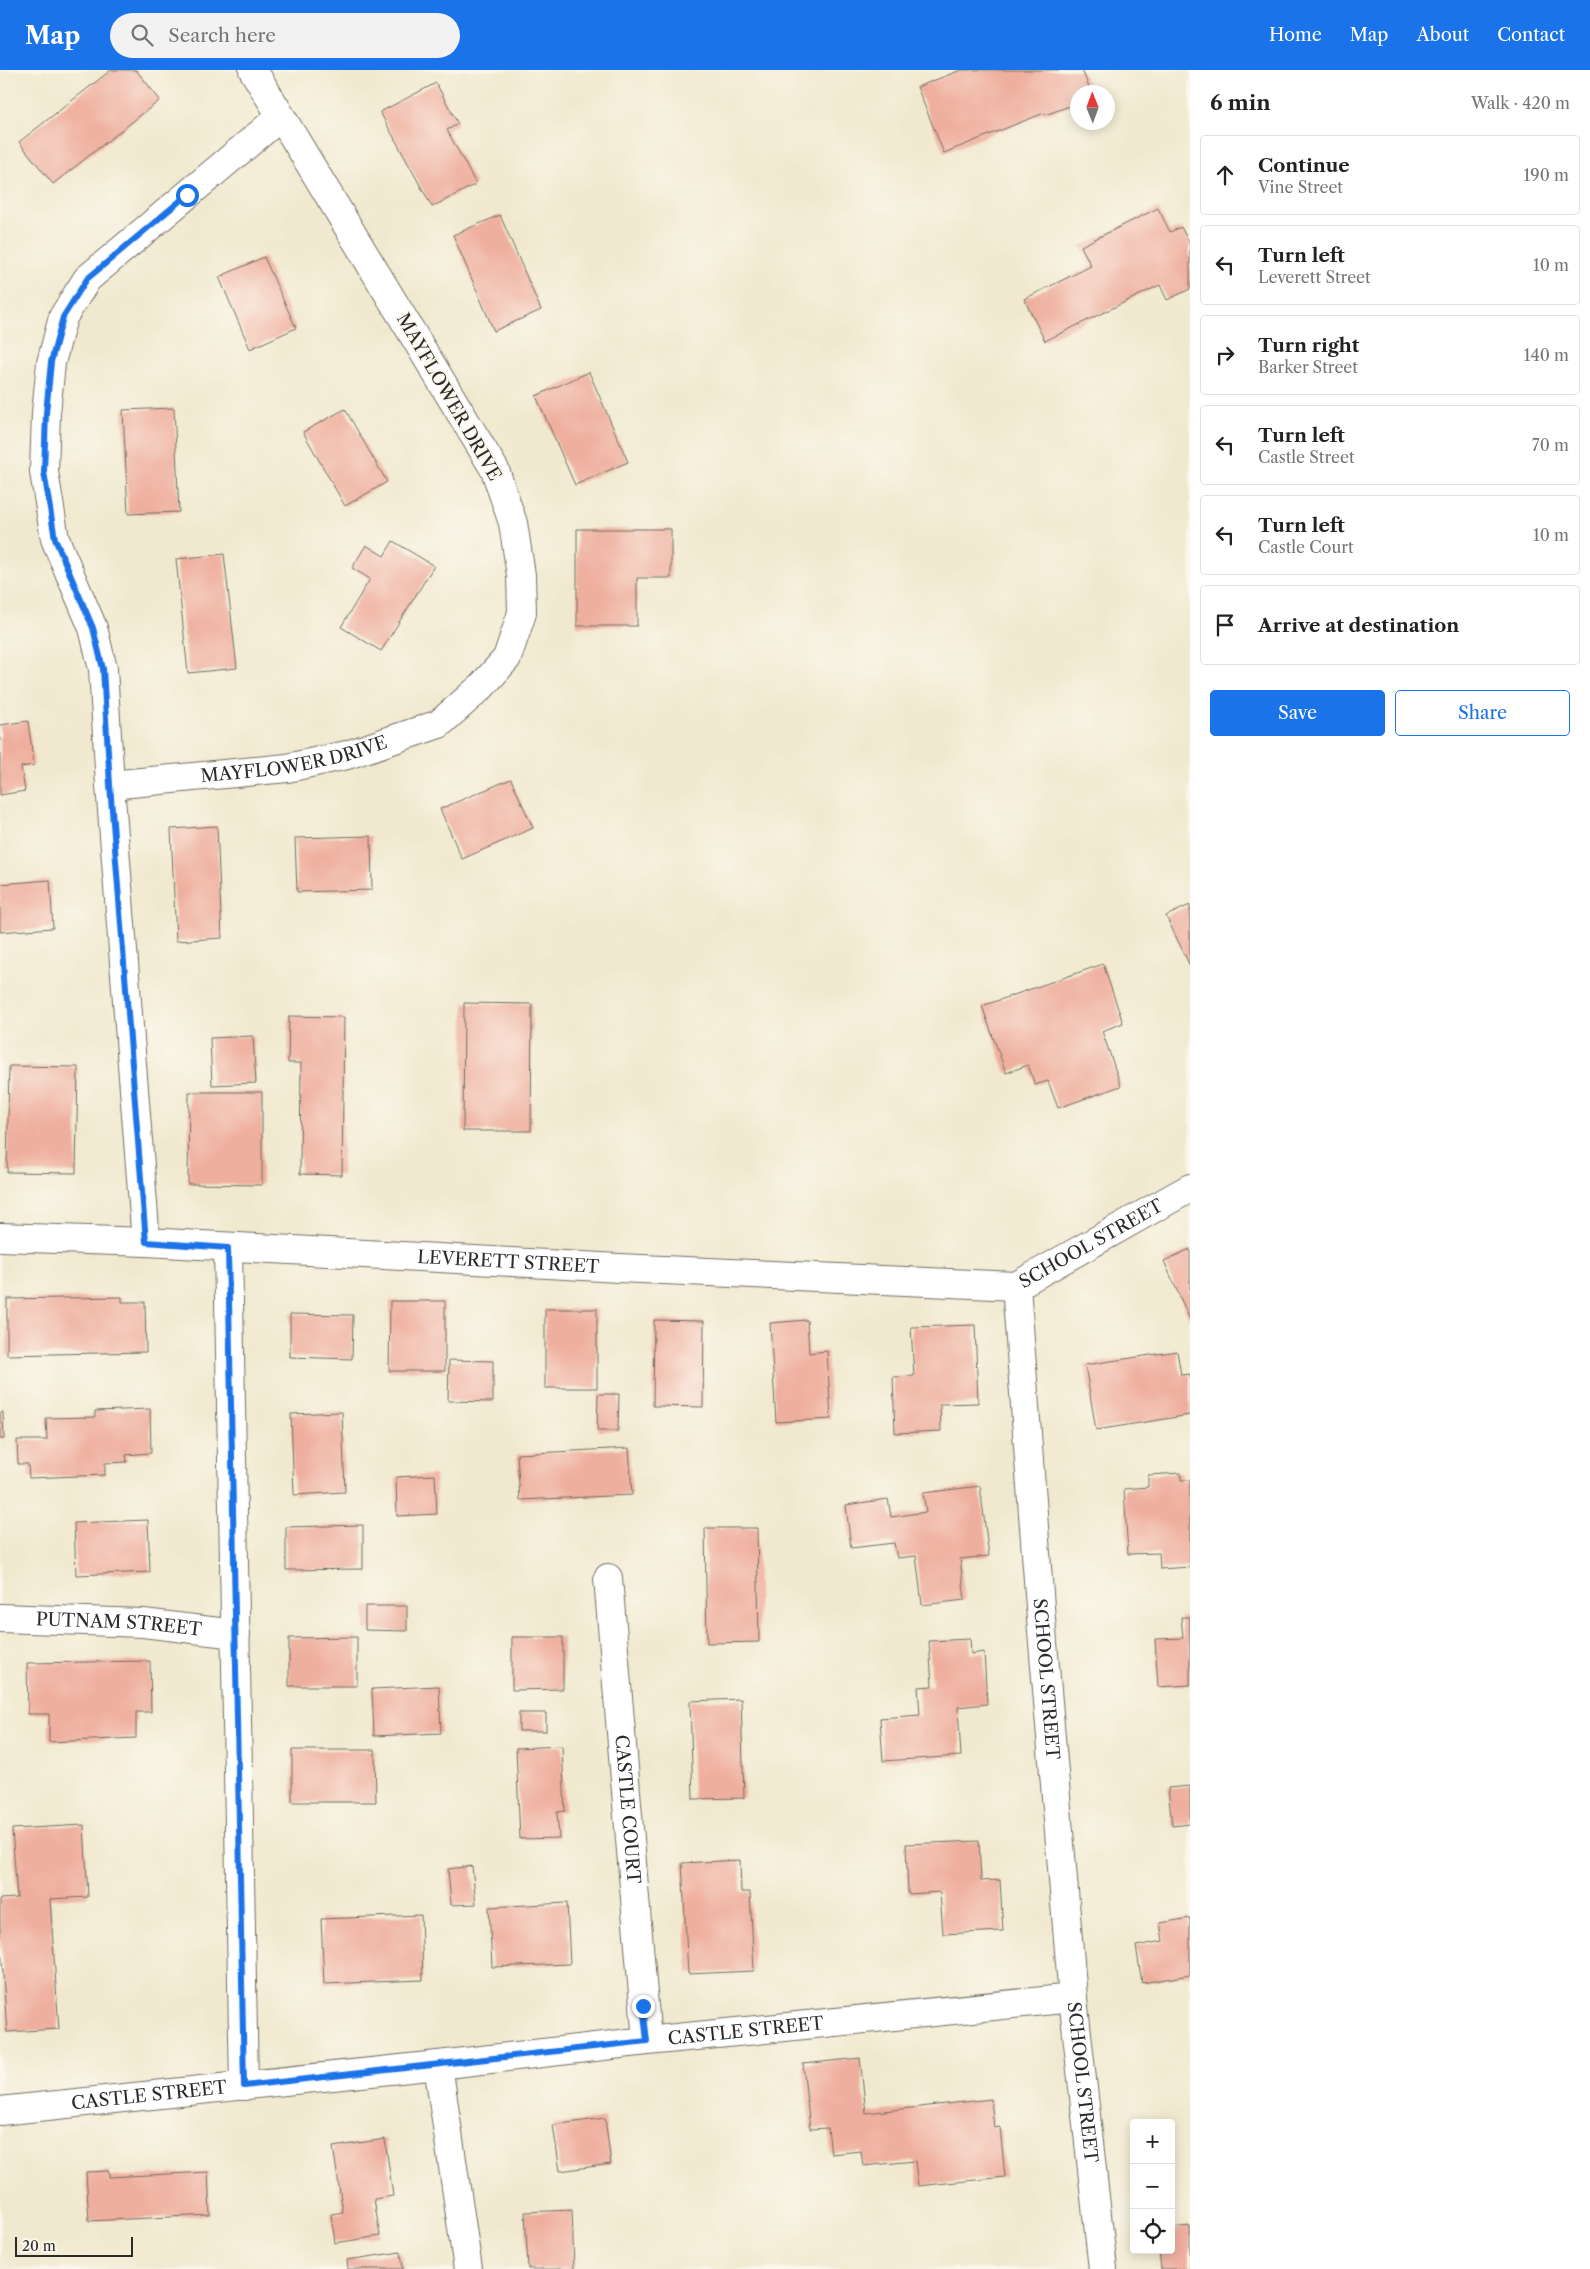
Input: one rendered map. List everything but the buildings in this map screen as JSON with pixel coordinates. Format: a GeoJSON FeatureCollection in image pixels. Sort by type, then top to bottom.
{"type":"FeatureCollection","features":[{"type":"Feature","properties":{"kind":"street","name":"MAYFLOWER DRIVE"},"geometry":{"type":"LineString","coordinates":[[110,785],[288,768],[347,755],[439,724],[482,686],[507,658],[522,613],[521,575],[513,523],[495,470],[280,117],[254,70]]}},
{"type":"Feature","properties":{"kind":"street"},"geometry":{"type":"LineString","coordinates":[[146,1242],[110,785],[103,669],[93,628],[55,539],[44,472],[46,413],[51,362],[63,317],[87,279],[280,117]]}},
{"type":"Feature","properties":{"kind":"street","name":"SCHOOL STREET"},"geometry":{"type":"LineString","coordinates":[[1103,2269],[1073,1998],[1040,1607],[1016,1286],[1190,1188]]}},
{"type":"Feature","properties":{"kind":"street","name":"LEVERETT STREET"},"geometry":{"type":"LineString","coordinates":[[0,1237],[146,1242],[228,1248],[1016,1286]]}},
{"type":"Feature","properties":{"kind":"street"},"geometry":{"type":"LineString","coordinates":[[228,1248],[244,2086]]}},
{"type":"Feature","properties":{"kind":"street","name":"CASTLE COURT"},"geometry":{"type":"LineString","coordinates":[[608,1578],[647,2041]]}},
{"type":"Feature","properties":{"kind":"street","name":"PUTNAM STREET"},"geometry":{"type":"LineString","coordinates":[[0,1618],[143,1623],[236,1634]]}},
{"type":"Feature","properties":{"kind":"street","name":"CASTLE STREET"},"geometry":{"type":"LineString","coordinates":[[0,2111],[647,2041],[1073,1998]]}},
{"type":"Feature","properties":{"kind":"street"},"geometry":{"type":"LineString","coordinates":[[438,2065],[468,2269]]}},
{"type":"Feature","properties":{"kind":"route"},"geometry":{"type":"LineString","coordinates":[[187,195],[87,279],[63,317],[51,362],[46,413],[44,472],[55,539],[93,628],[103,669],[110,785],[146,1242],[228,1248],[244,2086],[647,2041],[643,2006]]}}]}
